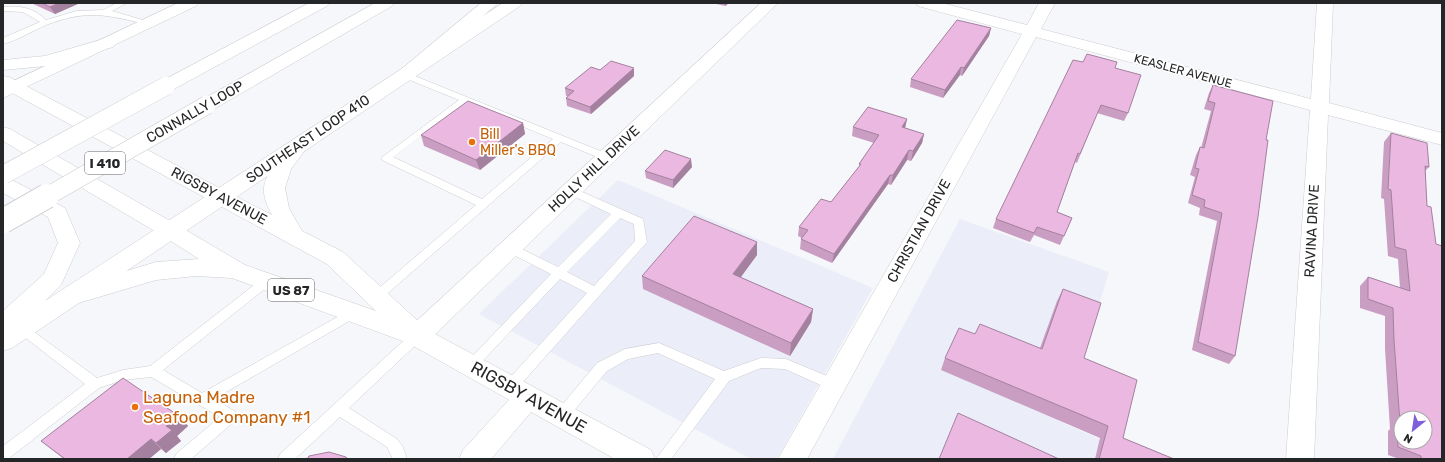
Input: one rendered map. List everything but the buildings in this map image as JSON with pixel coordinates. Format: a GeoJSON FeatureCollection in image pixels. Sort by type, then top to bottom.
{"type":"FeatureCollection","features":[{"type":"Feature","properties":{"kind":"main road"},"geometry":{"type":"LineString","coordinates":[[7,87],[107,43],[190,3]]}},
{"type":"Feature","properties":{"kind":"main road","name":"I 410"},"geometry":{"type":"LineString","coordinates":[[3,175],[321,3]]}},
{"type":"Feature","properties":{"kind":"main road","name":"CONNALLY LOOP"},"geometry":{"type":"LineString","coordinates":[[3,221],[386,3]]}},
{"type":"Feature","properties":{"kind":"main road"},"geometry":{"type":"LineString","coordinates":[[406,75],[490,3]]}},
{"type":"Feature","properties":{"kind":"main road","name":"SOUTHEAST LOOP 410"},"geometry":{"type":"LineString","coordinates":[[3,341],[13,328],[75,294],[171,231],[301,142],[406,75],[514,3]]}},
{"type":"Feature","properties":{"kind":"main road","name":"HOLLY HILL DRIVE"},"geometry":{"type":"LineString","coordinates":[[417,336],[770,3]]}},
{"type":"Feature","properties":{"kind":"main road","name":"KEASLER AVENUE"},"geometry":{"type":"LineString","coordinates":[[924,3],[1442,139]]}},
{"type":"Feature","properties":{"kind":"main road","name":"CHRISTIAN DRIVE"},"geometry":{"type":"LineString","coordinates":[[792,459],[1047,3]]}},
{"type":"Feature","properties":{"kind":"main road","name":"RAVINA DRIVE"},"geometry":{"type":"LineString","coordinates":[[1300,459],[1326,3]]}},
{"type":"Feature","properties":{"kind":"main road"},"geometry":{"type":"LineString","coordinates":[[3,65],[46,61],[107,43]]}},
{"type":"Feature","properties":{"kind":"main road","name":"RIGSBY AVENUE"},"geometry":{"type":"LineString","coordinates":[[7,87],[335,258],[417,336]]}},
{"type":"Feature","properties":{"kind":"main road","name":"RIGSBY AVENUE"},"geometry":{"type":"LineString","coordinates":[[3,133],[237,270],[417,336],[646,459]]}},
{"type":"Feature","properties":{"kind":"main road"},"geometry":{"type":"LineString","coordinates":[[295,237],[279,211],[273,191],[282,165],[301,142]]}},
{"type":"Feature","properties":{"kind":"main road"},"geometry":{"type":"LineString","coordinates":[[3,184],[57,213],[69,243],[54,279],[13,328]]}},
{"type":"Feature","properties":{"kind":"main road"},"geometry":{"type":"LineString","coordinates":[[75,294],[156,271],[196,267],[237,270]]}},
{"type":"Feature","properties":{"kind":"main road"},"geometry":{"type":"LineString","coordinates":[[473,459],[519,392]]}},
{"type":"Feature","properties":{"kind":"lane"},"geometry":{"type":"LineString","coordinates":[[102,13],[123,3]]}},
{"type":"Feature","properties":{"kind":"lane"},"geometry":{"type":"LineString","coordinates":[[3,10],[20,7],[38,15],[45,23]]}},
{"type":"Feature","properties":{"kind":"lane"},"geometry":{"type":"LineString","coordinates":[[3,41],[54,19],[89,12],[117,14],[149,23]]}},
{"type":"Feature","properties":{"kind":"lane"},"geometry":{"type":"LineString","coordinates":[[406,75],[606,157]]}},
{"type":"Feature","properties":{"kind":"lane"},"geometry":{"type":"LineString","coordinates":[[466,99],[386,158],[483,204]]}},
{"type":"Feature","properties":{"kind":"lane"},"geometry":{"type":"LineString","coordinates":[[376,297],[560,138]]}},
{"type":"Feature","properties":{"kind":"lane"},"geometry":{"type":"LineString","coordinates":[[519,392],[595,292],[641,242],[639,222],[571,191]]}},
{"type":"Feature","properties":{"kind":"lane"},"geometry":{"type":"LineString","coordinates":[[470,365],[619,212]]}},
{"type":"Feature","properties":{"kind":"lane"},"geometry":{"type":"LineString","coordinates":[[510,248],[595,292]]}},
{"type":"Feature","properties":{"kind":"lane"},"geometry":{"type":"LineString","coordinates":[[3,454],[95,384],[123,375],[153,371],[267,281]]}},
{"type":"Feature","properties":{"kind":"lane"},"geometry":{"type":"LineString","coordinates":[[203,400],[354,313]]}},
{"type":"Feature","properties":{"kind":"lane"},"geometry":{"type":"LineString","coordinates":[[13,328],[95,384]]}},
{"type":"Feature","properties":{"kind":"lane"},"geometry":{"type":"LineString","coordinates":[[285,459],[417,336]]}},
{"type":"Feature","properties":{"kind":"lane"},"geometry":{"type":"LineString","coordinates":[[562,415],[602,367],[626,354],[659,348],[724,377]]}},
{"type":"Feature","properties":{"kind":"lane"},"geometry":{"type":"LineString","coordinates":[[646,459],[724,377],[761,364],[786,364],[834,385]]}},
{"type":"Feature","properties":{"kind":"lane"},"geometry":{"type":"LineString","coordinates":[[153,371],[231,416],[181,459]]}},
{"type":"Feature","properties":{"kind":"lane"},"geometry":{"type":"LineString","coordinates":[[339,409],[392,443],[398,452],[400,459]]}},
{"type":"Feature","properties":{"kind":"shaded area"},"geometry":{"type":"Polygon","coordinates":[[[618,180],[873,288],[777,459],[751,459],[479,314],[618,180]]]}},
{"type":"Feature","properties":{"kind":"shaded area"},"geometry":{"type":"Polygon","coordinates":[[[960,219],[1109,272],[1063,423],[1145,459],[833,459],[960,219]]]}},
{"type":"Feature","properties":{"kind":"place","name":"Bill Miller's BBQ"},"geometry":{"type":"Point","coordinates":[472,142]}},
{"type":"Feature","properties":{"kind":"place","name":"Laguna Madre Seafood Company #1"},"geometry":{"type":"Point","coordinates":[135,407]}}]}
